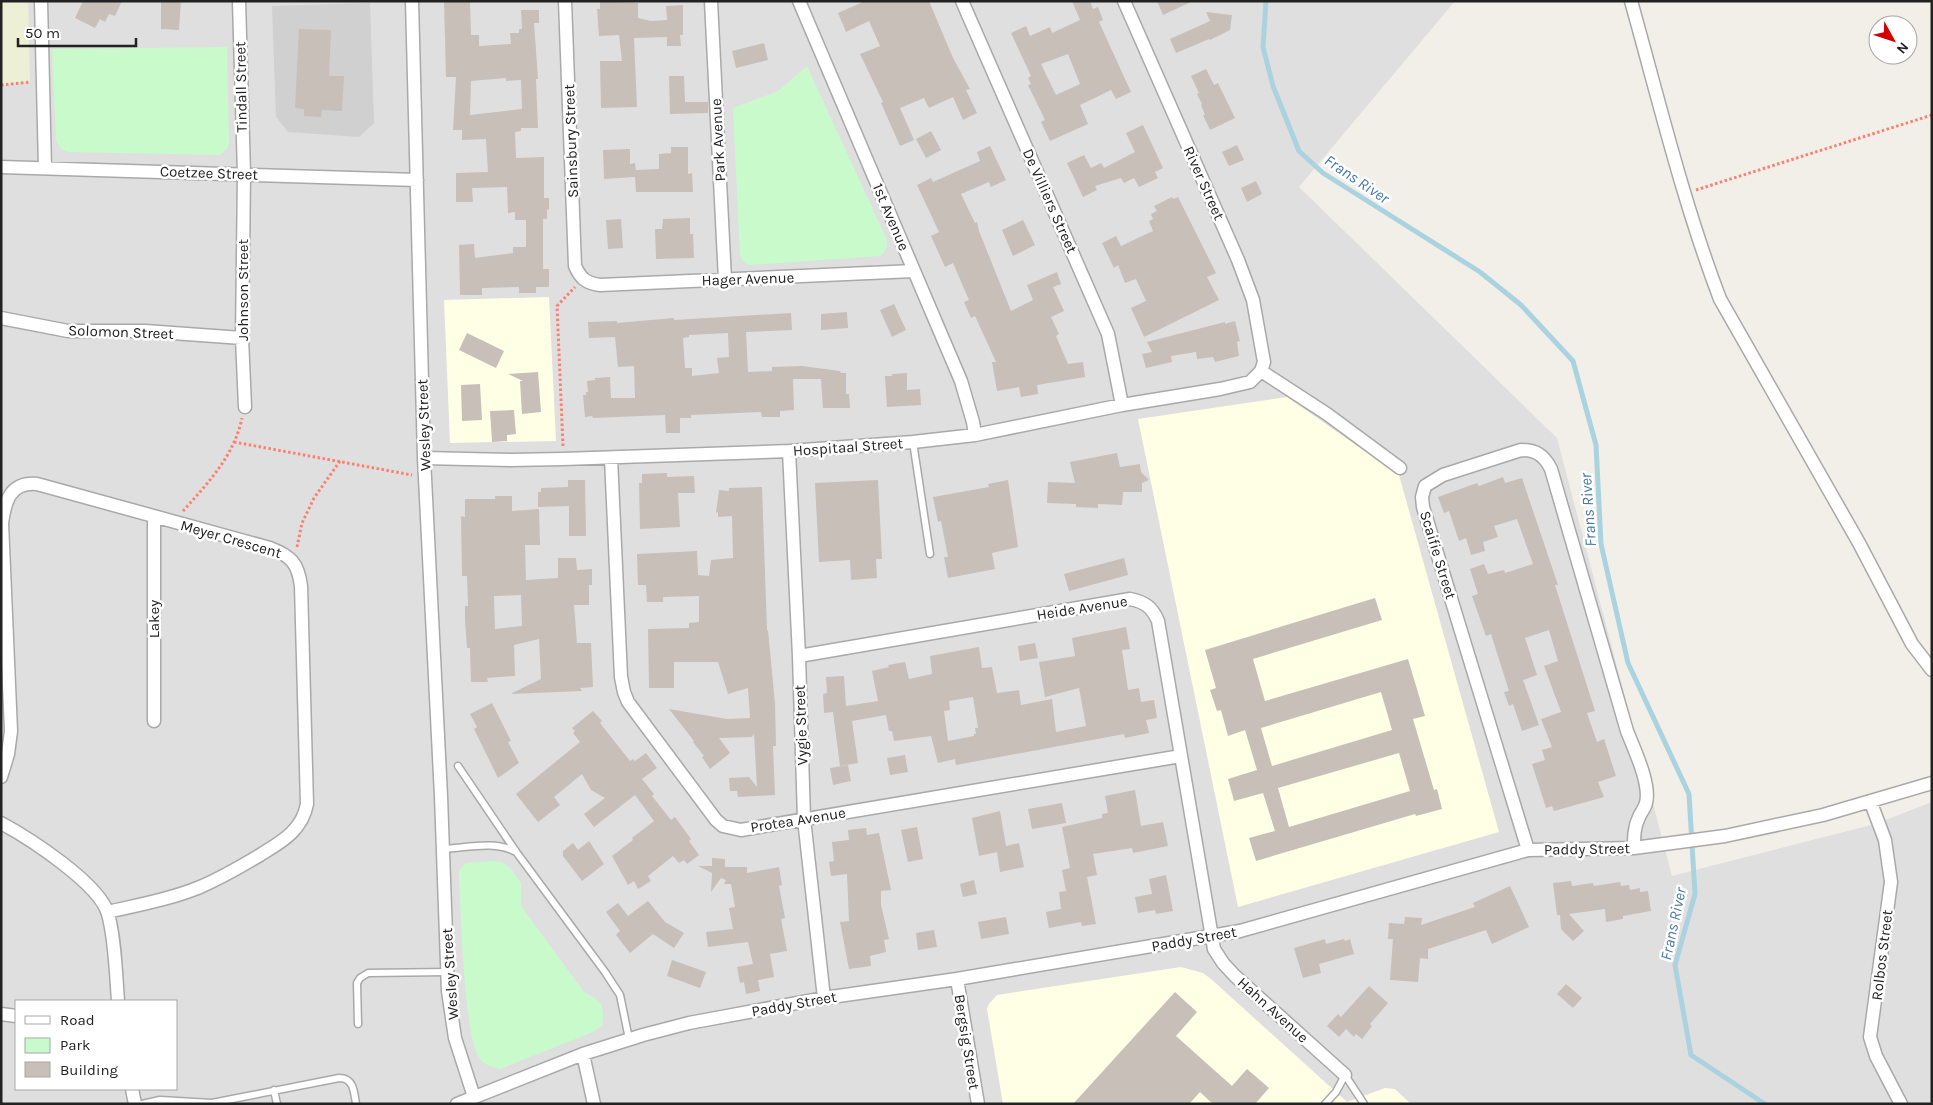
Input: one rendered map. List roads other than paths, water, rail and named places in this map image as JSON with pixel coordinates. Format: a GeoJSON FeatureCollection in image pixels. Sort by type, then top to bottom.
{"type":"FeatureCollection","features":[{"type":"Feature","properties":{"kind":"street"},"geometry":{"type":"LineString","coordinates":[[42,1],[45,168]]}},
{"type":"Feature","properties":{"kind":"street","name":"Tindall Street"},"geometry":{"type":"LineString","coordinates":[[239,1],[244,174]]}},
{"type":"Feature","properties":{"kind":"street","name":"Wesley Street"},"geometry":{"type":"LineString","coordinates":[[412,1],[424,458],[448,991],[455,1038],[474,1096]]}},
{"type":"Feature","properties":{"kind":"street","name":"Sainsbury Street"},"geometry":{"type":"LineString","coordinates":[[565,1],[575,266],[583,279]]}},
{"type":"Feature","properties":{"kind":"street","name":"Park Avenue"},"geometry":{"type":"LineString","coordinates":[[711,1],[725,280]]}},
{"type":"Feature","properties":{"kind":"street","name":"De Villiers Street"},"geometry":{"type":"LineString","coordinates":[[962,1],[1108,334],[1122,405]]}},
{"type":"Feature","properties":{"kind":"street","name":"River Street"},"geometry":{"type":"LineString","coordinates":[[1124,1],[1238,260],[1253,300],[1264,362],[1261,371]]}},
{"type":"Feature","properties":{"kind":"street"},"geometry":{"type":"LineString","coordinates":[[1631,1],[1684,194],[1704,258],[1720,299],[1860,543],[1912,644],[1932,670]]}},
{"type":"Feature","properties":{"kind":"street","name":"1st Avenue"},"geometry":{"type":"LineString","coordinates":[[801,2],[965,390],[975,435]]}},
{"type":"Feature","properties":{"kind":"street","name":"Coetzee Street"},"geometry":{"type":"LineString","coordinates":[[1,167],[417,180]]}},
{"type":"Feature","properties":{"kind":"street","name":"Johnson Street"},"geometry":{"type":"LineString","coordinates":[[244,174],[242,338],[245,407]]}},
{"type":"Feature","properties":{"kind":"street","name":"Hager Avenue"},"geometry":{"type":"LineString","coordinates":[[583,279],[590,284],[600,285],[914,270]]}},
{"type":"Feature","properties":{"kind":"street","name":"Solomon Street"},"geometry":{"type":"LineString","coordinates":[[1,318],[68,331],[145,331],[242,338]]}},
{"type":"Feature","properties":{"kind":"street"},"geometry":{"type":"LineString","coordinates":[[1261,371],[1327,414],[1400,468]]}},
{"type":"Feature","properties":{"kind":"street","name":"Hospitaal Street"},"geometry":{"type":"LineString","coordinates":[[424,458],[510,460],[611,458],[789,451],[913,442],[975,435],[1122,405],[1220,389],[1250,382],[1261,371]]}},
{"type":"Feature","properties":{"kind":"street","name":"Scaifie Street"},"geometry":{"type":"LineString","coordinates":[[1528,850],[1422,507],[1425,486],[1443,475],[1520,450],[1538,453],[1545,458],[1551,469],[1627,731],[1642,771],[1647,791],[1646,803],[1634,833],[1634,848]]}},
{"type":"Feature","properties":{"kind":"street","name":"Vygie Street"},"geometry":{"type":"LineString","coordinates":[[789,451],[799,656],[804,819],[824,998]]}},
{"type":"Feature","properties":{"kind":"street","name":"Protea Avenue"},"geometry":{"type":"LineString","coordinates":[[611,458],[621,676],[624,692],[628,702],[716,820],[723,826],[740,830],[1181,756]]}},
{"type":"Feature","properties":{"kind":"street","name":"Meyer Crescent"},"geometry":{"type":"LineString","coordinates":[[1,777],[8,754],[11,731],[2,523],[4,506],[8,498],[20,486],[28,483],[37,484],[270,548],[286,554],[294,562],[300,574],[301,586],[307,804],[305,816],[292,834],[225,876],[168,898],[108,912]]}},
{"type":"Feature","properties":{"kind":"street","name":"Lakey"},"geometry":{"type":"LineString","coordinates":[[154,517],[154,721]]}},
{"type":"Feature","properties":{"kind":"street","name":"Heide Avenue"},"geometry":{"type":"LineString","coordinates":[[799,656],[1130,599],[1148,605],[1158,621],[1212,936]]}},
{"type":"Feature","properties":{"kind":"street","name":"Paddy Street"},"geometry":{"type":"LineString","coordinates":[[457,1104],[583,1054],[689,1023],[824,998],[958,979],[1240,931],[1528,850],[1634,848],[1725,836],[1871,803],[1932,783]]}},
{"type":"Feature","properties":{"kind":"street","name":"Rolbos Street"},"geometry":{"type":"LineString","coordinates":[[1871,803],[1885,840],[1891,882],[1870,1037],[1876,1056],[1901,1104]]}},
{"type":"Feature","properties":{"kind":"street"},"geometry":{"type":"LineString","coordinates":[[1,823],[54,857],[96,894],[108,912],[118,1000]]}},
{"type":"Feature","properties":{"kind":"street","name":"Hahn Avenue"},"geometry":{"type":"LineString","coordinates":[[1212,936],[1214,949],[1235,976],[1345,1075]]}},
{"type":"Feature","properties":{"kind":"street","name":"Bergsig Street"},"geometry":{"type":"LineString","coordinates":[[958,979],[978,1104]]}},
{"type":"Feature","properties":{"kind":"street"},"geometry":{"type":"LineString","coordinates":[[1,1014],[15,1016]]}},
{"type":"Feature","properties":{"kind":"street"},"geometry":{"type":"LineString","coordinates":[[583,1054],[594,1104]]}},
{"type":"Feature","properties":{"kind":"street"},"geometry":{"type":"LineString","coordinates":[[132,1090],[135,1104]]}},
{"type":"Feature","properties":{"kind":"lane"},"geometry":{"type":"LineString","coordinates":[[913,442],[930,554]]}},
{"type":"Feature","properties":{"kind":"lane"},"geometry":{"type":"LineString","coordinates":[[458,766],[517,853],[620,995],[629,1039]]}},
{"type":"Feature","properties":{"kind":"lane"},"geometry":{"type":"LineString","coordinates":[[443,849],[502,846],[517,853]]}},
{"type":"Feature","properties":{"kind":"lane"},"geometry":{"type":"LineString","coordinates":[[358,1024],[357,983],[364,975],[368,973],[448,972]]}},
{"type":"Feature","properties":{"kind":"lane"},"geometry":{"type":"LineString","coordinates":[[1325,1104],[1336,1092],[1345,1075],[1364,1104]]}},
{"type":"Feature","properties":{"kind":"lane"},"geometry":{"type":"LineString","coordinates":[[142,1104],[160,1100],[212,1103],[344,1078],[352,1084],[356,1104]]}},
{"type":"Feature","properties":{"kind":"lane"},"geometry":{"type":"LineString","coordinates":[[274,1090],[277,1104]]}},
{"type":"Feature","properties":{"kind":"waterway","name":"Frans River"},"geometry":{"type":"LineString","coordinates":[[1266,1],[1263,47],[1273,86],[1299,151],[1323,173],[1480,272],[1521,305],[1573,361],[1596,445],[1601,544],[1628,663],[1689,794],[1695,894],[1675,965],[1691,1055],[1765,1104]]}}]}
